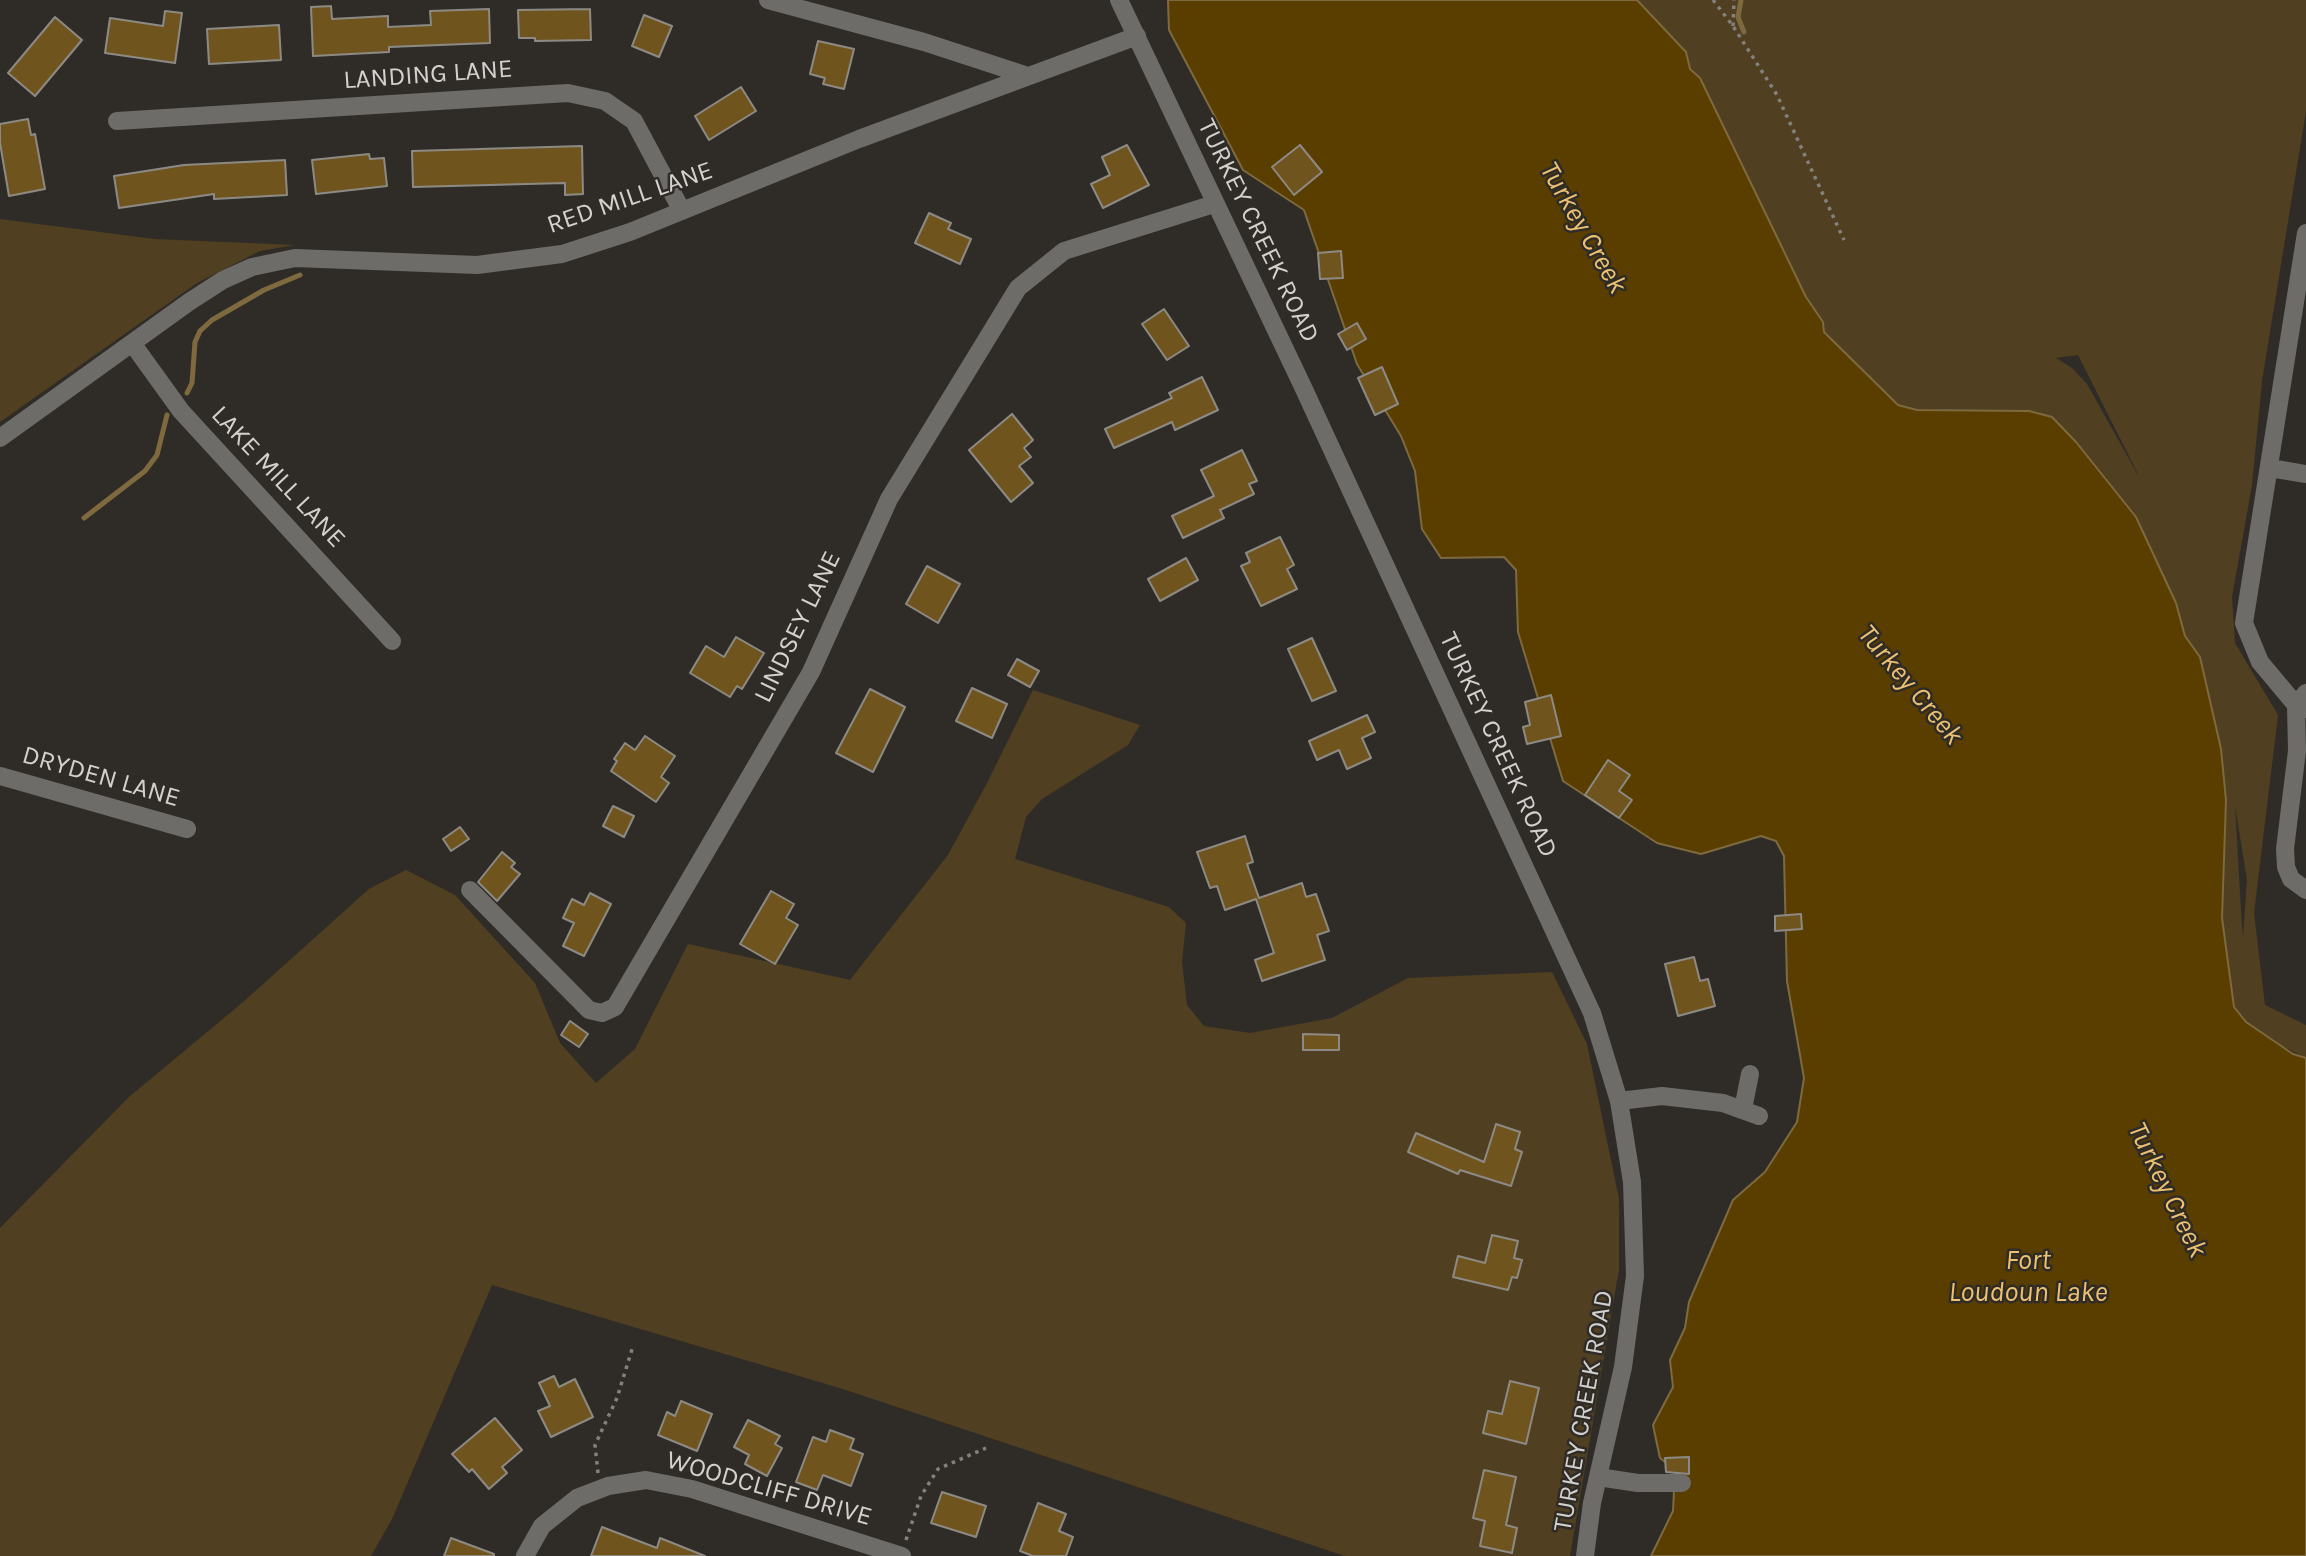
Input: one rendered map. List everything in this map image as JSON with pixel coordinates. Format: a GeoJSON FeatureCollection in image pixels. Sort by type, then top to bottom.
{"type":"FeatureCollection","features":[{"type":"Feature","properties":{"kind":"street"},"geometry":{"type":"LineString","coordinates":[[768,0],[924,42],[1025,75]]}},
{"type":"Feature","properties":{"kind":"street","name":"TURKEY CREEK ROAD"},"geometry":{"type":"LineString","coordinates":[[1119,0],[1303,387],[1592,1013],[1619,1101],[1632,1182],[1635,1276],[1623,1367],[1598,1477],[1585,1556]]}},
{"type":"Feature","properties":{"kind":"street","name":"RED MILL LANE"},"geometry":{"type":"LineString","coordinates":[[0,438],[223,280],[252,267],[295,258],[477,265],[562,254],[630,232],[1025,75],[1136,36]]}},
{"type":"Feature","properties":{"kind":"street","name":"LANDING LANE"},"geometry":{"type":"LineString","coordinates":[[117,121],[568,93],[605,101],[634,121],[682,211]]}},
{"type":"Feature","properties":{"kind":"street","name":"LINDSEY LANE"},"geometry":{"type":"LineString","coordinates":[[470,890],[589,1010],[602,1013],[615,1007],[811,671],[890,499],[1018,288],[1064,251],[1214,204]]}},
{"type":"Feature","properties":{"kind":"street"},"geometry":{"type":"LineString","coordinates":[[2306,233],[2286,345],[2270,468],[2244,623],[2260,662],[2303,702],[2286,866],[2291,879],[2306,890]]}},
{"type":"Feature","properties":{"kind":"street","name":"LAKE MILL LANE"},"geometry":{"type":"LineString","coordinates":[[132,343],[181,411],[393,641]]}},
{"type":"Feature","properties":{"kind":"street"},"geometry":{"type":"LineString","coordinates":[[2270,468],[2306,474]]}},
{"type":"Feature","properties":{"kind":"street","name":"DRYDEN LANE"},"geometry":{"type":"LineString","coordinates":[[0,776],[187,829]]}},
{"type":"Feature","properties":{"kind":"street"},"geometry":{"type":"LineString","coordinates":[[1619,1101],[1662,1096],[1723,1102],[1751,1112],[1750,1074]]}},
{"type":"Feature","properties":{"kind":"street"},"geometry":{"type":"LineString","coordinates":[[1598,1477],[1639,1483],[1682,1483]]}},
{"type":"Feature","properties":{"kind":"street","name":"WOODCLIFF DRIVE"},"geometry":{"type":"LineString","coordinates":[[525,1556],[542,1526],[577,1498],[602,1489],[646,1480],[692,1489],[902,1556]]}},
{"type":"Feature","properties":{"kind":"path"},"geometry":{"type":"LineString","coordinates":[[1713,0],[1733,26],[1777,96],[1844,240]]}},
{"type":"Feature","properties":{"kind":"path"},"geometry":{"type":"LineString","coordinates":[[1733,26],[1734,0]]}},
{"type":"Feature","properties":{"kind":"path"},"geometry":{"type":"LineString","coordinates":[[602,1489],[595,1465],[595,1445],[617,1398],[633,1346]]}},
{"type":"Feature","properties":{"kind":"path"},"geometry":{"type":"LineString","coordinates":[[902,1556],[921,1496],[930,1479],[938,1469],[986,1448]]}},
{"type":"Feature","properties":{"kind":"shaded area"},"geometry":{"type":"Polygon","coordinates":[[[1637,0],[2306,0],[2306,111],[2262,381],[2252,485],[2232,597],[2235,643],[2278,715],[2254,913],[2265,1005],[2306,1025],[2306,1058],[2239,1024],[2234,1007],[2222,918],[2226,800],[2221,749],[2200,657],[2185,636],[2176,603],[2029,411],[1917,410],[1898,405],[1813,335],[1793,271],[1700,78],[1690,69],[1686,52],[1637,0]],[[2078,355],[2056,358],[2072,368],[2087,384],[2138,475],[2138,474],[2078,355]],[[2235,806],[2242,927],[2243,936],[2247,880],[2235,806]]]}},
{"type":"Feature","properties":{"kind":"shaded area"},"geometry":{"type":"Polygon","coordinates":[[[0,219],[154,239],[295,245],[260,251],[197,283],[0,422],[0,219]]]}},
{"type":"Feature","properties":{"kind":"shaded area"},"geometry":{"type":"Polygon","coordinates":[[[1033,690],[1140,725],[1128,745],[1042,799],[1026,817],[1015,859],[1169,907],[1186,923],[1182,962],[1187,1005],[1204,1026],[1250,1033],[1332,1018],[1408,978],[1552,972],[1587,1044],[1619,1199],[1619,1269],[1570,1556],[1345,1556],[843,1389],[492,1285],[392,1519],[371,1556],[0,1556],[0,1228],[129,1097],[242,1003],[369,889],[406,870],[455,895],[535,983],[560,1043],[596,1083],[635,1049],[688,944],[850,980],[948,855],[1033,690]]]}},
{"type":"Feature","properties":{"kind":"water","name":"Fort Loudoun Lake"},"geometry":{"type":"Polygon","coordinates":[[[1168,0],[1637,0],[1686,52],[1690,69],[1700,78],[1806,297],[1823,322],[1824,332],[1898,405],[1917,410],[2029,411],[2052,417],[2076,442],[2136,517],[2176,603],[2185,636],[2200,657],[2221,749],[2226,800],[2222,918],[2234,1007],[2246,1022],[2293,1054],[2306,1058],[2306,1556],[1651,1556],[1673,1511],[1675,1470],[1660,1458],[1653,1425],[1673,1387],[1670,1360],[1685,1328],[1689,1302],[1733,1200],[1765,1172],[1797,1122],[1804,1078],[1787,981],[1784,856],[1776,841],[1761,836],[1701,854],[1657,843],[1563,781],[1518,632],[1516,570],[1504,557],[1441,558],[1422,529],[1415,471],[1401,436],[1357,364],[1304,210],[1243,170],[1169,30],[1168,0]]]}},
{"type":"Feature","properties":{"kind":"building"},"geometry":{"type":"Polygon","coordinates":[[[331,6],[332,19],[388,16],[388,27],[431,25],[430,11],[489,9],[490,43],[389,47],[389,52],[313,56],[311,7],[331,6]]]}},
{"type":"Feature","properties":{"kind":"building"},"geometry":{"type":"Polygon","coordinates":[[[590,9],[591,40],[535,41],[535,38],[519,38],[518,10],[590,9]]]}},
{"type":"Feature","properties":{"kind":"building"},"geometry":{"type":"Polygon","coordinates":[[[165,11],[182,13],[175,63],[105,53],[110,18],[163,26],[165,11]]]}},
{"type":"Feature","properties":{"kind":"building"},"geometry":{"type":"Polygon","coordinates":[[[644,15],[672,26],[659,57],[632,46],[644,15]]]}},
{"type":"Feature","properties":{"kind":"building"},"geometry":{"type":"Polygon","coordinates":[[[55,17],[82,40],[35,96],[8,73],[55,17]]]}},
{"type":"Feature","properties":{"kind":"building"},"geometry":{"type":"Polygon","coordinates":[[[279,25],[281,60],[209,64],[207,29],[279,25]]]}},
{"type":"Feature","properties":{"kind":"building"},"geometry":{"type":"Polygon","coordinates":[[[818,41],[854,49],[844,89],[823,84],[825,78],[810,74],[818,41]]]}},
{"type":"Feature","properties":{"kind":"building"},"geometry":{"type":"Polygon","coordinates":[[[741,87],[756,111],[709,140],[695,116],[741,87]]]}},
{"type":"Feature","properties":{"kind":"building"},"geometry":{"type":"Polygon","coordinates":[[[28,119],[31,135],[35,134],[45,189],[9,196],[0,143],[0,124],[28,119]]]}},
{"type":"Feature","properties":{"kind":"building"},"geometry":{"type":"Polygon","coordinates":[[[1127,145],[1149,185],[1103,208],[1091,184],[1110,175],[1102,157],[1127,145]]]}},
{"type":"Feature","properties":{"kind":"building"},"geometry":{"type":"Polygon","coordinates":[[[1300,145],[1322,172],[1294,195],[1272,167],[1300,145]]]}},
{"type":"Feature","properties":{"kind":"building"},"geometry":{"type":"Polygon","coordinates":[[[582,146],[583,194],[565,195],[565,183],[413,187],[412,151],[582,146]]]}},
{"type":"Feature","properties":{"kind":"building"},"geometry":{"type":"Polygon","coordinates":[[[369,154],[370,159],[384,158],[387,186],[316,194],[312,160],[369,154]]]}},
{"type":"Feature","properties":{"kind":"building"},"geometry":{"type":"Polygon","coordinates":[[[285,160],[287,195],[214,199],[214,194],[119,208],[114,176],[184,165],[285,160]]]}},
{"type":"Feature","properties":{"kind":"building"},"geometry":{"type":"Polygon","coordinates":[[[929,213],[951,223],[948,229],[971,239],[960,264],[915,243],[929,213]]]}},
{"type":"Feature","properties":{"kind":"building"},"geometry":{"type":"Polygon","coordinates":[[[1341,251],[1343,278],[1320,279],[1318,253],[1341,251]]]}},
{"type":"Feature","properties":{"kind":"building"},"geometry":{"type":"Polygon","coordinates":[[[1164,309],[1189,346],[1167,360],[1142,324],[1164,309]]]}},
{"type":"Feature","properties":{"kind":"building"},"geometry":{"type":"Polygon","coordinates":[[[1357,323],[1366,339],[1347,350],[1338,334],[1357,323]]]}},
{"type":"Feature","properties":{"kind":"building"},"geometry":{"type":"Polygon","coordinates":[[[1382,367],[1398,404],[1375,415],[1358,378],[1382,367]]]}},
{"type":"Feature","properties":{"kind":"building"},"geometry":{"type":"Polygon","coordinates":[[[1202,377],[1218,410],[1175,430],[1172,422],[1114,448],[1105,429],[1172,398],[1169,393],[1202,377]]]}},
{"type":"Feature","properties":{"kind":"building"},"geometry":{"type":"Polygon","coordinates":[[[1012,414],[1033,440],[1024,448],[1031,457],[1019,466],[1033,483],[1011,502],[969,450],[1012,414]]]}},
{"type":"Feature","properties":{"kind":"building"},"geometry":{"type":"Polygon","coordinates":[[[1242,450],[1257,481],[1249,484],[1254,494],[1220,510],[1224,518],[1183,538],[1172,516],[1214,496],[1201,470],[1242,450]]]}},
{"type":"Feature","properties":{"kind":"building"},"geometry":{"type":"Polygon","coordinates":[[[1280,537],[1294,565],[1287,569],[1297,589],[1261,606],[1241,566],[1250,562],[1246,553],[1280,537]]]}},
{"type":"Feature","properties":{"kind":"building"},"geometry":{"type":"Polygon","coordinates":[[[1186,558],[1198,580],[1160,601],[1148,579],[1186,558]]]}},
{"type":"Feature","properties":{"kind":"building"},"geometry":{"type":"Polygon","coordinates":[[[927,566],[960,584],[938,623],[906,604],[927,566]]]}},
{"type":"Feature","properties":{"kind":"building"},"geometry":{"type":"Polygon","coordinates":[[[736,637],[764,653],[742,689],[737,686],[730,697],[690,673],[706,646],[724,657],[736,637]]]}},
{"type":"Feature","properties":{"kind":"building"},"geometry":{"type":"Polygon","coordinates":[[[1312,638],[1336,691],[1312,701],[1288,649],[1312,638]]]}},
{"type":"Feature","properties":{"kind":"building"},"geometry":{"type":"Polygon","coordinates":[[[1017,659],[1039,671],[1030,687],[1008,675],[1017,659]]]}},
{"type":"Feature","properties":{"kind":"building"},"geometry":{"type":"Polygon","coordinates":[[[972,688],[1007,704],[992,738],[956,721],[972,688]]]}},
{"type":"Feature","properties":{"kind":"building"},"geometry":{"type":"Polygon","coordinates":[[[870,689],[905,707],[873,772],[836,753],[870,689]]]}},
{"type":"Feature","properties":{"kind":"building"},"geometry":{"type":"Polygon","coordinates":[[[1551,695],[1561,736],[1527,744],[1523,727],[1530,725],[1525,702],[1551,695]]]}},
{"type":"Feature","properties":{"kind":"building"},"geometry":{"type":"Polygon","coordinates":[[[1367,715],[1375,732],[1362,738],[1371,758],[1347,769],[1339,750],[1317,760],[1309,741],[1367,715]]]}},
{"type":"Feature","properties":{"kind":"building"},"geometry":{"type":"Polygon","coordinates":[[[645,736],[675,756],[661,777],[669,783],[656,802],[611,771],[617,761],[614,759],[625,743],[635,750],[645,736]]]}},
{"type":"Feature","properties":{"kind":"building"},"geometry":{"type":"Polygon","coordinates":[[[1608,760],[1630,775],[1619,791],[1632,800],[1619,818],[1585,795],[1608,760]]]}},
{"type":"Feature","properties":{"kind":"building"},"geometry":{"type":"Polygon","coordinates":[[[613,806],[634,816],[624,837],[603,826],[613,806]]]}},
{"type":"Feature","properties":{"kind":"building"},"geometry":{"type":"Polygon","coordinates":[[[460,827],[469,839],[451,851],[443,839],[460,827]]]}},
{"type":"Feature","properties":{"kind":"building"},"geometry":{"type":"Polygon","coordinates":[[[1245,836],[1253,862],[1247,864],[1259,898],[1302,883],[1306,897],[1316,894],[1329,931],[1317,935],[1325,960],[1262,981],[1255,960],[1274,953],[1256,899],[1225,910],[1217,886],[1210,888],[1197,852],[1245,836]]]}},
{"type":"Feature","properties":{"kind":"building"},"geometry":{"type":"Polygon","coordinates":[[[502,852],[515,863],[511,867],[520,874],[497,901],[478,882],[502,852]]]}},
{"type":"Feature","properties":{"kind":"building"},"geometry":{"type":"Polygon","coordinates":[[[771,891],[794,904],[786,918],[798,925],[775,964],[740,944],[771,891]]]}},
{"type":"Feature","properties":{"kind":"building"},"geometry":{"type":"Polygon","coordinates":[[[590,893],[611,904],[584,956],[563,946],[574,923],[563,918],[572,899],[584,905],[590,893]]]}},
{"type":"Feature","properties":{"kind":"building"},"geometry":{"type":"Polygon","coordinates":[[[1801,914],[1802,929],[1775,931],[1775,916],[1801,914]]]}},
{"type":"Feature","properties":{"kind":"building"},"geometry":{"type":"Polygon","coordinates":[[[1694,957],[1700,981],[1708,979],[1715,1006],[1678,1016],[1665,964],[1694,957]]]}},
{"type":"Feature","properties":{"kind":"building"},"geometry":{"type":"Polygon","coordinates":[[[570,1021],[588,1034],[579,1047],[561,1035],[570,1021]]]}},
{"type":"Feature","properties":{"kind":"building"},"geometry":{"type":"Polygon","coordinates":[[[1303,1034],[1339,1035],[1339,1050],[1303,1050],[1303,1034]]]}},
{"type":"Feature","properties":{"kind":"building"},"geometry":{"type":"Polygon","coordinates":[[[1496,1124],[1520,1132],[1515,1149],[1522,1152],[1511,1186],[1460,1170],[1458,1174],[1408,1152],[1416,1133],[1484,1162],[1496,1124]]]}},
{"type":"Feature","properties":{"kind":"building"},"geometry":{"type":"Polygon","coordinates":[[[1492,1235],[1518,1241],[1514,1258],[1522,1260],[1517,1278],[1512,1277],[1508,1290],[1453,1277],[1458,1256],[1485,1263],[1492,1235]]]}},
{"type":"Feature","properties":{"kind":"building"},"geometry":{"type":"Polygon","coordinates":[[[554,1376],[559,1387],[575,1379],[593,1417],[551,1437],[538,1411],[550,1406],[539,1383],[554,1376]]]}},
{"type":"Feature","properties":{"kind":"building"},"geometry":{"type":"Polygon","coordinates":[[[1510,1381],[1539,1388],[1526,1444],[1483,1433],[1488,1411],[1502,1414],[1510,1381]]]}},
{"type":"Feature","properties":{"kind":"building"},"geometry":{"type":"Polygon","coordinates":[[[681,1401],[712,1414],[697,1451],[658,1435],[667,1412],[675,1416],[681,1401]]]}},
{"type":"Feature","properties":{"kind":"building"},"geometry":{"type":"Polygon","coordinates":[[[495,1418],[522,1450],[502,1467],[507,1473],[489,1489],[472,1469],[469,1472],[452,1454],[495,1418]]]}},
{"type":"Feature","properties":{"kind":"building"},"geometry":{"type":"Polygon","coordinates":[[[748,1420],[780,1436],[775,1444],[782,1448],[767,1476],[745,1464],[749,1455],[734,1447],[748,1420]]]}},
{"type":"Feature","properties":{"kind":"building"},"geometry":{"type":"Polygon","coordinates":[[[830,1430],[854,1439],[850,1449],[863,1454],[851,1486],[823,1475],[817,1490],[796,1482],[813,1437],[826,1442],[830,1430]]]}},
{"type":"Feature","properties":{"kind":"building"},"geometry":{"type":"Polygon","coordinates":[[[1689,1457],[1689,1474],[1666,1472],[1665,1458],[1689,1457]]]}},
{"type":"Feature","properties":{"kind":"building"},"geometry":{"type":"Polygon","coordinates":[[[1484,1470],[1516,1477],[1506,1525],[1517,1528],[1512,1553],[1480,1546],[1485,1521],[1473,1518],[1484,1470]]]}},
{"type":"Feature","properties":{"kind":"building"},"geometry":{"type":"Polygon","coordinates":[[[942,1492],[986,1506],[976,1537],[931,1523],[942,1492]]]}},
{"type":"Feature","properties":{"kind":"building"},"geometry":{"type":"Polygon","coordinates":[[[1038,1503],[1066,1514],[1059,1531],[1073,1537],[1066,1556],[1033,1556],[1020,1551],[1038,1503]]]}},
{"type":"Feature","properties":{"kind":"building"},"geometry":{"type":"Polygon","coordinates":[[[602,1527],[657,1548],[660,1538],[705,1556],[591,1556],[602,1527]]]}},
{"type":"Feature","properties":{"kind":"building"},"geometry":{"type":"Polygon","coordinates":[[[451,1538],[494,1554],[494,1556],[444,1556],[451,1538]]]}},
{"type":"Feature","properties":{"kind":"waterway"},"geometry":{"type":"LineString","coordinates":[[1741,0],[1738,17],[1744,32]]}},
{"type":"Feature","properties":{"kind":"waterway"},"geometry":{"type":"LineString","coordinates":[[187,393],[192,383],[195,342],[200,331],[212,320],[264,290],[300,275]]}},
{"type":"Feature","properties":{"kind":"waterway"},"geometry":{"type":"LineString","coordinates":[[84,518],[145,471],[157,455],[167,415]]}},
{"type":"Feature","properties":{"kind":"water label","name":"Turkey Creek"},"geometry":{"type":"Point","coordinates":[1583,228]}},
{"type":"Feature","properties":{"kind":"water label","name":"Turkey Creek"},"geometry":{"type":"Point","coordinates":[1910,685]}},
{"type":"Feature","properties":{"kind":"water label","name":"Turkey Creek"},"geometry":{"type":"Point","coordinates":[2167,1190]}}]}
